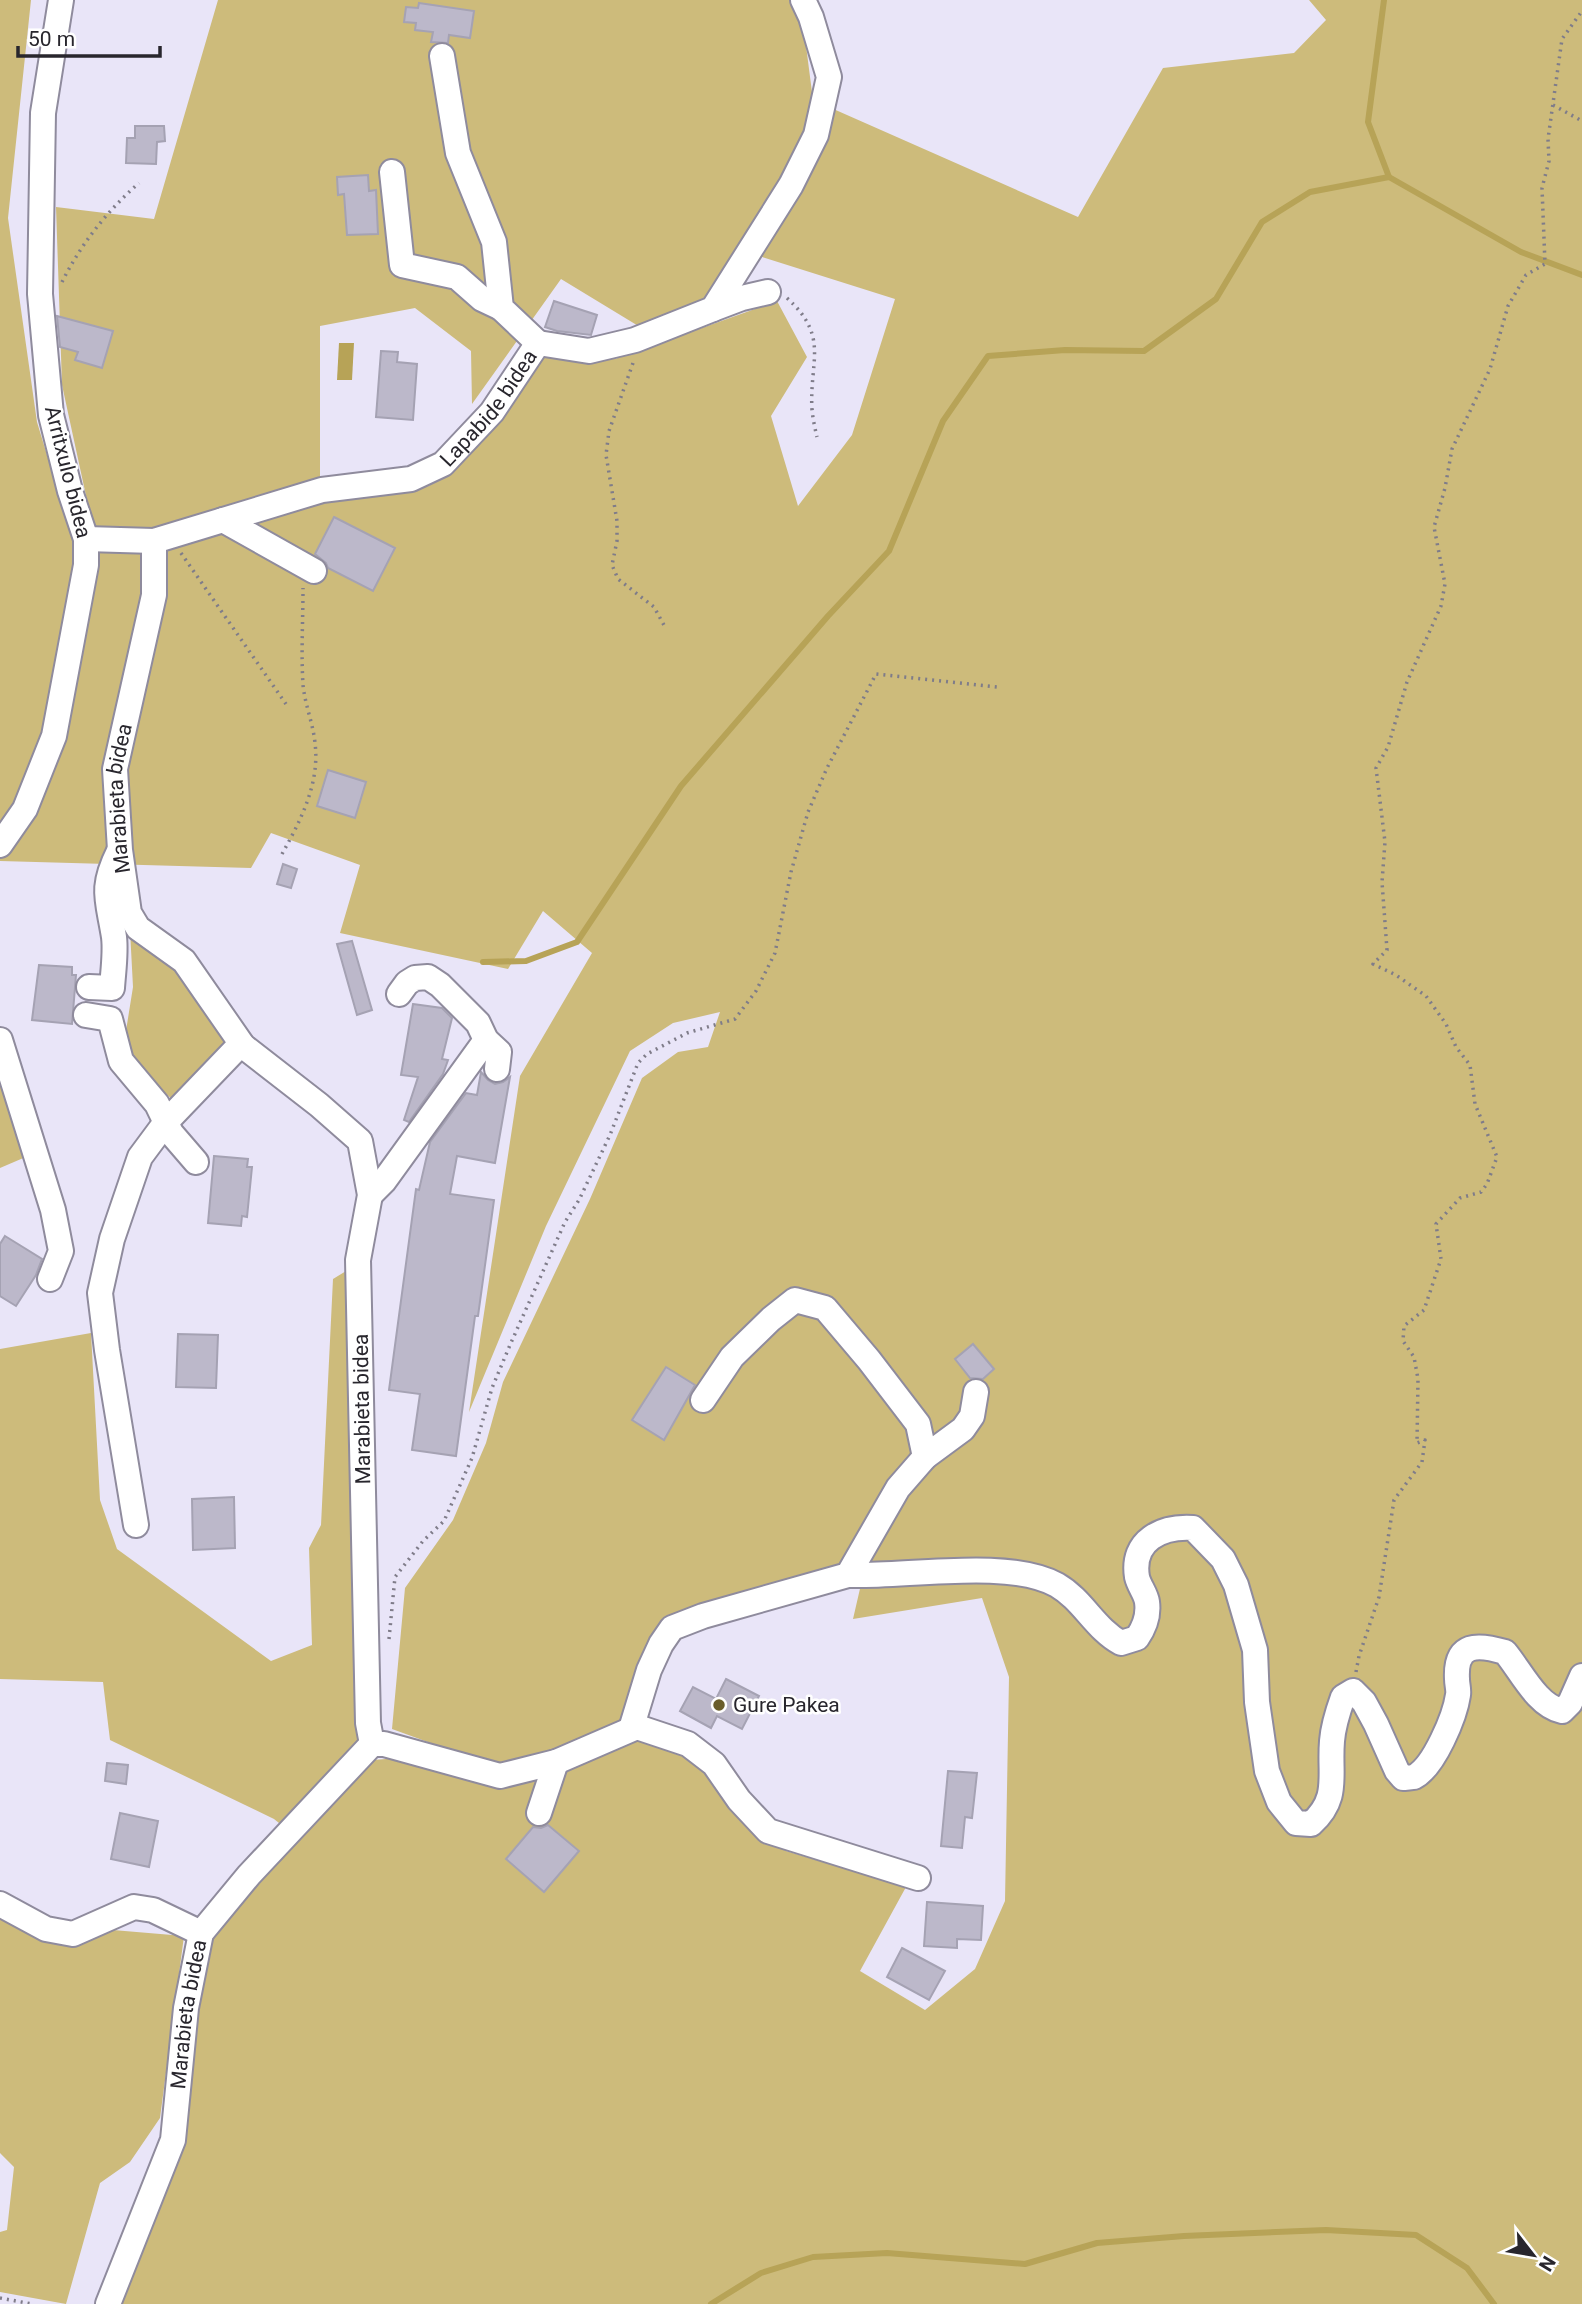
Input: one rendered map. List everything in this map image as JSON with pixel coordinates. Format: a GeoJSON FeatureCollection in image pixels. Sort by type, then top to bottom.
{"type":"FeatureCollection","features":[{"type":"Feature","properties":{"kind":"street","name":"Arritxulo bidea"},"geometry":{"type":"LineString","coordinates":[[0,845],[25,809],[54,736],[86,565],[86,539],[70,491],[51,415],[40,294],[43,113],[61,0]]}},
{"type":"Feature","properties":{"kind":"street"},"geometry":{"type":"LineString","coordinates":[[713,309],[791,185],[816,135],[829,77],[811,17],[803,0]]}},
{"type":"Feature","properties":{"kind":"street"},"geometry":{"type":"LineString","coordinates":[[442,55],[458,153],[494,242],[501,308]]}},
{"type":"Feature","properties":{"kind":"street"},"geometry":{"type":"LineString","coordinates":[[392,172],[402,265],[457,277],[482,299],[501,308],[538,343]]}},
{"type":"Feature","properties":{"kind":"street","name":"Lapabide bidea"},"geometry":{"type":"LineString","coordinates":[[86,539],[162,539],[322,490],[411,479],[443,464],[492,412],[538,343],[589,351],[626,342],[742,298],[768,292]]}},
{"type":"Feature","properties":{"kind":"street"},"geometry":{"type":"LineString","coordinates":[[223,520],[309,568]]}},
{"type":"Feature","properties":{"kind":"street","name":"Marabieta bidea"},"geometry":{"type":"LineString","coordinates":[[108,2304],[173,2140],[186,2008],[201,1933],[249,1875],[372,1744],[368,1723],[358,1260],[370,1195],[360,1141],[319,1105],[243,1046],[184,961],[138,928],[130,913],[120,850],[115,769],[154,595],[162,539]]}},
{"type":"Feature","properties":{"kind":"street"},"geometry":{"type":"LineString","coordinates":[[89,987],[112,988],[115,940],[107,909],[107,884],[120,850]]}},
{"type":"Feature","properties":{"kind":"street"},"geometry":{"type":"LineString","coordinates":[[398,994],[415,978],[428,977],[440,985],[478,1023],[486,1040],[499,1052],[497,1069]]}},
{"type":"Feature","properties":{"kind":"street"},"geometry":{"type":"LineString","coordinates":[[86,1015],[110,1019],[121,1061],[157,1104],[171,1133],[196,1162]]}},
{"type":"Feature","properties":{"kind":"street"},"geometry":{"type":"LineString","coordinates":[[0,1040],[53,1210],[61,1251],[50,1279]]}},
{"type":"Feature","properties":{"kind":"street"},"geometry":{"type":"LineString","coordinates":[[370,1195],[384,1181],[486,1040]]}},
{"type":"Feature","properties":{"kind":"street"},"geometry":{"type":"LineString","coordinates":[[136,1525],[100,1293],[112,1239],[141,1157],[166,1122],[235,1050],[243,1046]]}},
{"type":"Feature","properties":{"kind":"street"},"geometry":{"type":"LineString","coordinates":[[703,1401],[732,1357],[795,1300],[825,1308],[869,1360],[918,1424],[925,1457]]}},
{"type":"Feature","properties":{"kind":"street"},"geometry":{"type":"LineString","coordinates":[[848,1575],[898,1488],[925,1457],[963,1429],[972,1416],[976,1392]]}},
{"type":"Feature","properties":{"kind":"street"},"geometry":{"type":"LineString","coordinates":[[631,1729],[649,1670],[672,1628],[702,1616],[848,1575],[976,1571],[1034,1576],[1058,1586],[1073,1597],[1108,1636],[1121,1643],[1137,1638],[1145,1625],[1147,1603],[1137,1577],[1138,1555],[1149,1538],[1173,1527],[1193,1528],[1223,1559],[1236,1585],[1255,1650],[1257,1702],[1267,1771],[1279,1802],[1296,1823],[1311,1824],[1322,1814],[1330,1801],[1332,1739],[1343,1697],[1353,1691],[1363,1702],[1403,1778],[1413,1777],[1426,1766],[1444,1736],[1459,1693],[1457,1678],[1465,1650],[1475,1646],[1505,1652],[1538,1696],[1553,1709],[1562,1712],[1570,1703],[1582,1676]]}},
{"type":"Feature","properties":{"kind":"street"},"geometry":{"type":"LineString","coordinates":[[372,1744],[384,1744],[500,1776],[556,1762],[637,1727],[688,1744],[714,1763],[739,1800],[768,1831],[918,1878]]}},
{"type":"Feature","properties":{"kind":"street"},"geometry":{"type":"LineString","coordinates":[[539,1813],[556,1762]]}},
{"type":"Feature","properties":{"kind":"street"},"geometry":{"type":"LineString","coordinates":[[0,1904],[46,1929],[73,1934],[134,1907],[153,1910],[201,1933]]}},
{"type":"Feature","properties":{"kind":"path"},"geometry":{"type":"LineString","coordinates":[[1353,1691],[1359,1656],[1379,1597],[1394,1500],[1422,1462],[1425,1440],[1417,1443],[1418,1379],[1414,1357],[1404,1341],[1404,1326],[1424,1310],[1441,1259],[1436,1224],[1460,1198],[1481,1192],[1487,1184],[1497,1157],[1475,1104],[1470,1065],[1456,1047],[1446,1024],[1426,996],[1396,975],[1373,964],[1387,950],[1382,882],[1385,842],[1376,768],[1388,747],[1407,681],[1441,606],[1445,584],[1434,527],[1446,488],[1452,449],[1490,369],[1508,306],[1526,275],[1545,264],[1542,188],[1549,161],[1548,139],[1562,39],[1582,11]]}},
{"type":"Feature","properties":{"kind":"path"},"geometry":{"type":"LineString","coordinates":[[1553,105],[1582,121]]}},
{"type":"Feature","properties":{"kind":"path"},"geometry":{"type":"LineString","coordinates":[[61,284],[95,229],[139,183]]}},
{"type":"Feature","properties":{"kind":"path"},"geometry":{"type":"LineString","coordinates":[[768,292],[785,297],[802,312],[814,336],[812,410],[817,438]]}},
{"type":"Feature","properties":{"kind":"path"},"geometry":{"type":"LineString","coordinates":[[626,342],[634,354],[632,368],[608,431],[606,455],[617,521],[617,541],[612,565],[618,579],[654,607],[665,627]]}},
{"type":"Feature","properties":{"kind":"path"},"geometry":{"type":"LineString","coordinates":[[162,539],[288,707]]}},
{"type":"Feature","properties":{"kind":"path"},"geometry":{"type":"LineString","coordinates":[[282,854],[298,827],[316,771],[316,742],[303,686],[309,568]]}},
{"type":"Feature","properties":{"kind":"path"},"geometry":{"type":"LineString","coordinates":[[389,1643],[395,1577],[423,1541],[444,1521],[472,1458],[492,1388],[565,1222],[579,1200],[610,1136],[638,1063],[648,1054],[687,1033],[735,1019],[756,991],[775,953],[808,812],[827,768],[876,674],[997,687]]}},
{"type":"Feature","properties":{"kind":"path"},"geometry":{"type":"LineString","coordinates":[[0,2298],[32,2304]]}},
{"type":"Feature","properties":{"kind":"shaded area"},"geometry":{"type":"Polygon","coordinates":[[[0,0],[31,0],[8,218],[37,422],[76,551],[168,550],[324,501],[429,486],[501,415],[541,355],[615,359],[777,301],[807,357],[771,416],[798,506],[852,435],[895,299],[737,249],[705,304],[640,327],[561,279],[472,404],[471,351],[415,308],[320,326],[320,478],[155,527],[93,528],[62,385],[56,207],[154,219],[218,0],[790,0],[805,38],[813,100],[1078,217],[1163,68],[1294,53],[1326,20],[1309,0],[1582,0],[1582,2304],[112,2304],[176,2141],[209,1938],[373,1760],[399,1758],[499,1787],[624,1742],[646,1740],[688,1753],[756,1830],[786,1851],[906,1887],[860,1971],[925,2010],[975,1969],[1005,1901],[1009,1677],[982,1598],[853,1619],[865,1567],[683,1613],[627,1717],[553,1753],[494,1766],[392,1729],[405,1588],[453,1520],[486,1443],[503,1382],[590,1199],[642,1078],[678,1052],[708,1047],[720,1012],[673,1023],[630,1051],[546,1226],[469,1412],[520,1076],[592,953],[543,911],[508,969],[340,933],[360,865],[271,833],[251,868],[0,861],[0,0]]]}},
{"type":"Feature","properties":{"kind":"shaded area"},"geometry":{"type":"Polygon","coordinates":[[[339,343],[354,343],[352,380],[337,380],[339,343]]]}},
{"type":"Feature","properties":{"kind":"shaded area"},"geometry":{"type":"Polygon","coordinates":[[[130,930],[181,970],[230,1045],[174,1101],[140,1070],[129,1052],[125,1037],[133,987],[130,930]]]}},
{"type":"Feature","properties":{"kind":"shaded area"},"geometry":{"type":"Polygon","coordinates":[[[0,1067],[28,1156],[0,1168],[0,1067]]]}},
{"type":"Feature","properties":{"kind":"shaded area"},"geometry":{"type":"Polygon","coordinates":[[[351,1268],[361,1741],[284,1827],[274,1819],[110,1740],[103,1682],[0,1679],[0,1349],[91,1333],[100,1500],[117,1549],[271,1661],[312,1645],[309,1548],[321,1525],[333,1279],[351,1268]]]}},
{"type":"Feature","properties":{"kind":"shaded area"},"geometry":{"type":"Polygon","coordinates":[[[0,1909],[63,1945],[101,1929],[184,1936],[160,2118],[130,2162],[100,2183],[66,2304],[0,2292],[0,2232],[7,2230],[14,2167],[0,2153],[0,1909]]]}},
{"type":"Feature","properties":{"kind":"building"},"geometry":{"type":"Polygon","coordinates":[[[419,3],[474,11],[470,38],[449,35],[448,43],[431,42],[433,32],[415,30],[416,23],[404,22],[406,7],[418,8],[419,3]]]}},
{"type":"Feature","properties":{"kind":"building"},"geometry":{"type":"Polygon","coordinates":[[[135,126],[164,126],[165,141],[157,142],[156,164],[126,163],[127,138],[135,138],[135,126]]]}},
{"type":"Feature","properties":{"kind":"building"},"geometry":{"type":"Polygon","coordinates":[[[368,175],[369,191],[376,190],[378,234],[347,235],[344,194],[338,195],[337,177],[368,175]]]}},
{"type":"Feature","properties":{"kind":"building"},"geometry":{"type":"Polygon","coordinates":[[[554,301],[597,315],[591,335],[545,327],[554,301]]]}},
{"type":"Feature","properties":{"kind":"building"},"geometry":{"type":"Polygon","coordinates":[[[57,316],[113,331],[102,368],[75,360],[78,352],[60,347],[57,316]]]}},
{"type":"Feature","properties":{"kind":"building"},"geometry":{"type":"Polygon","coordinates":[[[381,351],[398,352],[397,362],[417,364],[413,420],[376,417],[381,351]]]}},
{"type":"Feature","properties":{"kind":"building"},"geometry":{"type":"Polygon","coordinates":[[[334,517],[395,548],[373,591],[328,568],[315,554],[334,517]]]}},
{"type":"Feature","properties":{"kind":"building"},"geometry":{"type":"Polygon","coordinates":[[[328,770],[366,782],[355,818],[317,806],[328,770]]]}},
{"type":"Feature","properties":{"kind":"building"},"geometry":{"type":"Polygon","coordinates":[[[283,864],[297,869],[291,888],[277,884],[283,864]]]}},
{"type":"Feature","properties":{"kind":"building"},"geometry":{"type":"Polygon","coordinates":[[[352,941],[372,1010],[357,1015],[337,944],[352,941]]]}},
{"type":"Feature","properties":{"kind":"building"},"geometry":{"type":"Polygon","coordinates":[[[39,965],[72,967],[72,975],[76,975],[72,1024],[32,1020],[39,965]]]}},
{"type":"Feature","properties":{"kind":"building"},"geometry":{"type":"Polygon","coordinates":[[[413,1004],[442,1008],[452,1018],[442,1059],[448,1060],[443,1074],[409,1122],[404,1120],[418,1077],[401,1075],[413,1004]]]}},
{"type":"Feature","properties":{"kind":"building"},"geometry":{"type":"Polygon","coordinates":[[[481,1072],[495,1084],[510,1077],[495,1163],[457,1156],[450,1194],[494,1200],[456,1456],[412,1450],[420,1394],[389,1390],[416,1189],[419,1190],[430,1142],[466,1093],[477,1095],[481,1072]]]}},
{"type":"Feature","properties":{"kind":"building"},"geometry":{"type":"Polygon","coordinates":[[[214,1156],[248,1159],[247,1167],[252,1167],[247,1217],[242,1216],[241,1226],[208,1223],[214,1156]]]}},
{"type":"Feature","properties":{"kind":"building"},"geometry":{"type":"Polygon","coordinates":[[[5,1236],[42,1259],[36,1275],[16,1306],[0,1296],[0,1244],[5,1236]]]}},
{"type":"Feature","properties":{"kind":"building"},"geometry":{"type":"Polygon","coordinates":[[[178,1334],[218,1335],[216,1388],[176,1387],[178,1334]]]}},
{"type":"Feature","properties":{"kind":"building"},"geometry":{"type":"Polygon","coordinates":[[[973,1344],[994,1369],[983,1379],[970,1378],[955,1359],[973,1344]]]}},
{"type":"Feature","properties":{"kind":"building"},"geometry":{"type":"Polygon","coordinates":[[[666,1367],[695,1385],[664,1440],[632,1420],[666,1367]]]}},
{"type":"Feature","properties":{"kind":"building"},"geometry":{"type":"Polygon","coordinates":[[[234,1497],[235,1548],[193,1550],[192,1499],[234,1497]]]}},
{"type":"Feature","properties":{"kind":"building","name":"Gure Pakea"},"geometry":{"type":"Polygon","coordinates":[[[726,1679],[759,1696],[742,1729],[717,1716],[711,1728],[680,1711],[693,1687],[716,1699],[726,1679]]]}},
{"type":"Feature","properties":{"kind":"building"},"geometry":{"type":"Polygon","coordinates":[[[107,1763],[128,1765],[126,1784],[105,1781],[107,1763]]]}},
{"type":"Feature","properties":{"kind":"building"},"geometry":{"type":"Polygon","coordinates":[[[948,1771],[977,1773],[972,1818],[965,1817],[962,1848],[941,1846],[948,1771]]]}},
{"type":"Feature","properties":{"kind":"building"},"geometry":{"type":"Polygon","coordinates":[[[120,1813],[158,1821],[149,1867],[111,1859],[120,1813]]]}},
{"type":"Feature","properties":{"kind":"building"},"geometry":{"type":"Polygon","coordinates":[[[548,1825],[579,1851],[544,1892],[506,1859],[533,1827],[548,1825]]]}},
{"type":"Feature","properties":{"kind":"building"},"geometry":{"type":"Polygon","coordinates":[[[927,1902],[983,1906],[981,1940],[957,1939],[957,1948],[924,1946],[927,1902]]]}},
{"type":"Feature","properties":{"kind":"building"},"geometry":{"type":"Polygon","coordinates":[[[902,1948],[945,1971],[929,2000],[887,1977],[902,1948]]]}},
{"type":"Feature","properties":{"kind":"waterway"},"geometry":{"type":"LineString","coordinates":[[1384,0],[1368,122],[1389,177],[1521,252],[1582,275]]}},
{"type":"Feature","properties":{"kind":"waterway"},"geometry":{"type":"LineString","coordinates":[[483,962],[526,961],[577,942],[681,786],[828,616],[889,551],[943,421],[988,356],[1065,350],[1144,351],[1216,299],[1262,222],[1310,192],[1389,177]]}},
{"type":"Feature","properties":{"kind":"waterway"},"geometry":{"type":"LineString","coordinates":[[711,2304],[761,2273],[813,2257],[887,2253],[1025,2264],[1097,2243],[1326,2230],[1416,2235],[1467,2268],[1494,2304]]}},
{"type":"Feature","properties":{"kind":"place","name":"Gure Pakea"},"geometry":{"type":"Point","coordinates":[719,1705]}}]}
